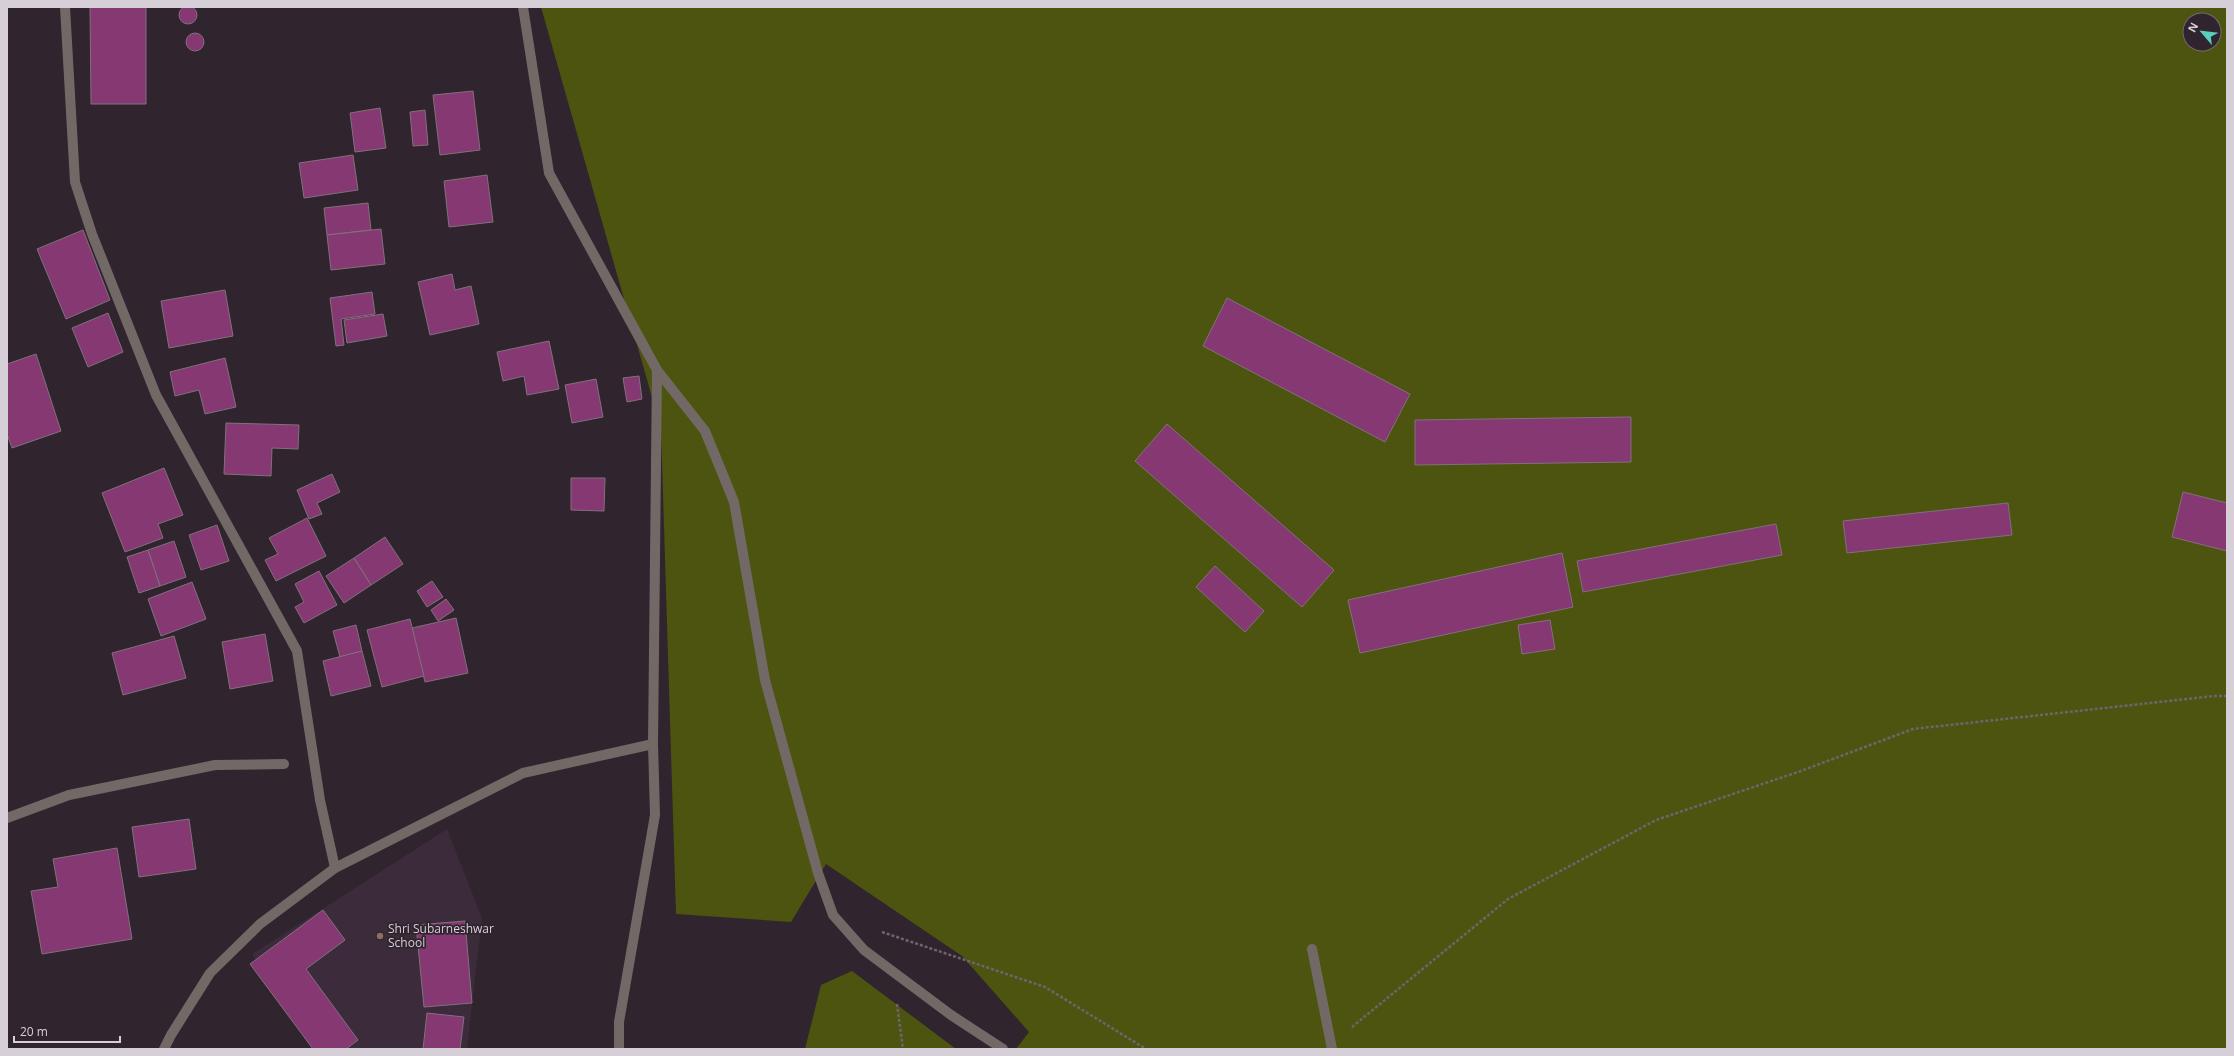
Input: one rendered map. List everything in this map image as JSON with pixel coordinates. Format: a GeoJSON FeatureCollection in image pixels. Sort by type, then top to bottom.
{"type":"FeatureCollection","features":[{"type":"Feature","properties":{"kind":"street"},"geometry":{"type":"LineString","coordinates":[[65,7],[75,182],[92,234],[156,395],[297,651],[320,800],[335,868]]}},
{"type":"Feature","properties":{"kind":"street"},"geometry":{"type":"LineString","coordinates":[[523,7],[549,173],[657,370],[705,431],[734,502],[765,680],[818,873],[833,915],[864,950],[951,1015],[1003,1049]]}},
{"type":"Feature","properties":{"kind":"street"},"geometry":{"type":"LineString","coordinates":[[619,1049],[618,1022],[654,815],[653,744],[657,370]]}},
{"type":"Feature","properties":{"kind":"street"},"geometry":{"type":"LineString","coordinates":[[164,1049],[171,1035],[210,973],[260,924],[335,868],[523,773],[653,744]]}},
{"type":"Feature","properties":{"kind":"street"},"geometry":{"type":"LineString","coordinates":[[7,818],[68,795],[215,765],[284,764]]}},
{"type":"Feature","properties":{"kind":"street"},"geometry":{"type":"LineString","coordinates":[[1312,949],[1331,1047]]}},
{"type":"Feature","properties":{"kind":"path"},"geometry":{"type":"LineString","coordinates":[[1331,1047],[1508,899],[1656,820],[1798,772],[1913,730],[2214,696],[2227,696]]}},
{"type":"Feature","properties":{"kind":"path"},"geometry":{"type":"LineString","coordinates":[[878,931],[1045,987],[1146,1049]]}},
{"type":"Feature","properties":{"kind":"path"},"geometry":{"type":"LineString","coordinates":[[892,972],[903,1049]]}},
{"type":"Feature","properties":{"kind":"shaded area","name":"Shri Subarneshwar School"},"geometry":{"type":"Polygon","coordinates":[[[447,829],[482,918],[467,1049],[315,1049],[252,954],[447,829]]]}},
{"type":"Feature","properties":{"kind":"green space"},"geometry":{"type":"Polygon","coordinates":[[[541,7],[2227,7],[2227,1049],[1016,1049],[1029,1032],[962,956],[826,864],[791,922],[676,914],[661,429],[541,7]]]}},
{"type":"Feature","properties":{"kind":"green space"},"geometry":{"type":"Polygon","coordinates":[[[852,971],[956,1049],[805,1049],[821,985],[852,971]]]}},
{"type":"Feature","properties":{"kind":"building"},"geometry":{"type":"Polygon","coordinates":[[[188,6],[194,9],[197,15],[194,21],[188,24],[182,21],[179,15],[182,9],[188,6]]]}},
{"type":"Feature","properties":{"kind":"building"},"geometry":{"type":"Polygon","coordinates":[[[90,7],[146,7],[146,104],[91,104],[90,7]]]}},
{"type":"Feature","properties":{"kind":"building"},"geometry":{"type":"Polygon","coordinates":[[[191,33],[199,33],[204,38],[202,49],[199,51],[191,51],[186,46],[186,38],[191,33]]]}},
{"type":"Feature","properties":{"kind":"building"},"geometry":{"type":"Polygon","coordinates":[[[473,91],[480,150],[440,155],[433,95],[473,91]]]}},
{"type":"Feature","properties":{"kind":"building"},"geometry":{"type":"Polygon","coordinates":[[[380,108],[386,148],[355,152],[350,113],[380,108]]]}},
{"type":"Feature","properties":{"kind":"building"},"geometry":{"type":"Polygon","coordinates":[[[425,110],[428,145],[413,146],[410,112],[425,110]]]}},
{"type":"Feature","properties":{"kind":"building"},"geometry":{"type":"Polygon","coordinates":[[[353,155],[358,190],[304,198],[299,163],[353,155]]]}},
{"type":"Feature","properties":{"kind":"building"},"geometry":{"type":"Polygon","coordinates":[[[487,175],[493,222],[449,227],[444,181],[487,175]]]}},
{"type":"Feature","properties":{"kind":"building"},"geometry":{"type":"Polygon","coordinates":[[[368,203],[371,230],[327,235],[324,208],[368,203]]]}},
{"type":"Feature","properties":{"kind":"building"},"geometry":{"type":"Polygon","coordinates":[[[381,229],[385,264],[331,270],[327,235],[381,229]]]}},
{"type":"Feature","properties":{"kind":"building"},"geometry":{"type":"Polygon","coordinates":[[[83,230],[110,300],[66,319],[37,249],[83,230]]]}},
{"type":"Feature","properties":{"kind":"building"},"geometry":{"type":"Polygon","coordinates":[[[452,274],[455,290],[471,286],[479,324],[430,335],[418,282],[452,274]]]}},
{"type":"Feature","properties":{"kind":"building"},"geometry":{"type":"Polygon","coordinates":[[[225,290],[233,336],[169,348],[161,301],[225,290]]]}},
{"type":"Feature","properties":{"kind":"building"},"geometry":{"type":"Polygon","coordinates":[[[372,292],[375,314],[341,319],[344,345],[336,346],[330,298],[372,292]]]}},
{"type":"Feature","properties":{"kind":"building"},"geometry":{"type":"Polygon","coordinates":[[[1227,298],[1410,394],[1385,442],[1203,346],[1227,298]]]}},
{"type":"Feature","properties":{"kind":"building"},"geometry":{"type":"Polygon","coordinates":[[[108,313],[123,352],[88,367],[72,328],[108,313]]]}},
{"type":"Feature","properties":{"kind":"building"},"geometry":{"type":"Polygon","coordinates":[[[383,314],[387,336],[347,343],[344,320],[383,314]]]}},
{"type":"Feature","properties":{"kind":"building"},"geometry":{"type":"Polygon","coordinates":[[[549,341],[559,389],[527,395],[524,376],[503,381],[497,352],[549,341]]]}},
{"type":"Feature","properties":{"kind":"building"},"geometry":{"type":"Polygon","coordinates":[[[36,354],[61,431],[12,448],[7,434],[7,364],[36,354]]]}},
{"type":"Feature","properties":{"kind":"building"},"geometry":{"type":"Polygon","coordinates":[[[225,358],[236,407],[205,414],[199,390],[175,396],[170,372],[225,358]]]}},
{"type":"Feature","properties":{"kind":"building"},"geometry":{"type":"Polygon","coordinates":[[[639,376],[642,399],[627,402],[623,378],[639,376]]]}},
{"type":"Feature","properties":{"kind":"building"},"geometry":{"type":"Polygon","coordinates":[[[596,379],[603,417],[572,423],[565,385],[596,379]]]}},
{"type":"Feature","properties":{"kind":"building"},"geometry":{"type":"Polygon","coordinates":[[[1631,417],[1631,462],[1415,465],[1415,420],[1631,417]]]}},
{"type":"Feature","properties":{"kind":"building"},"geometry":{"type":"Polygon","coordinates":[[[226,423],[299,425],[298,449],[272,448],[271,476],[224,474],[226,423]]]}},
{"type":"Feature","properties":{"kind":"building"},"geometry":{"type":"Polygon","coordinates":[[[1167,424],[1334,570],[1302,607],[1135,461],[1167,424]]]}},
{"type":"Feature","properties":{"kind":"building"},"geometry":{"type":"Polygon","coordinates":[[[164,468],[183,515],[158,524],[163,538],[125,552],[102,493],[164,468]]]}},
{"type":"Feature","properties":{"kind":"building"},"geometry":{"type":"Polygon","coordinates":[[[332,474],[340,492],[317,503],[322,514],[309,519],[297,490],[332,474]]]}},
{"type":"Feature","properties":{"kind":"building"},"geometry":{"type":"Polygon","coordinates":[[[571,478],[605,478],[604,511],[571,510],[571,478]]]}},
{"type":"Feature","properties":{"kind":"building"},"geometry":{"type":"Polygon","coordinates":[[[2183,492],[2227,503],[2227,551],[2172,537],[2183,492]]]}},
{"type":"Feature","properties":{"kind":"building"},"geometry":{"type":"Polygon","coordinates":[[[2008,503],[2012,535],[1847,553],[1843,521],[2008,503]]]}},
{"type":"Feature","properties":{"kind":"building"},"geometry":{"type":"Polygon","coordinates":[[[307,518],[326,556],[276,581],[265,560],[278,554],[269,538],[307,518]]]}},
{"type":"Feature","properties":{"kind":"building"},"geometry":{"type":"Polygon","coordinates":[[[1776,524],[1782,555],[1583,592],[1577,561],[1776,524]]]}},
{"type":"Feature","properties":{"kind":"building"},"geometry":{"type":"Polygon","coordinates":[[[217,525],[229,561],[201,570],[189,535],[217,525]]]}},
{"type":"Feature","properties":{"kind":"building"},"geometry":{"type":"Polygon","coordinates":[[[385,537],[403,564],[371,585],[354,558],[385,537]]]}},
{"type":"Feature","properties":{"kind":"building"},"geometry":{"type":"Polygon","coordinates":[[[174,541],[186,577],[160,586],[148,550],[174,541]]]}},
{"type":"Feature","properties":{"kind":"building"},"geometry":{"type":"Polygon","coordinates":[[[148,550],[160,586],[139,593],[127,557],[148,550]]]}},
{"type":"Feature","properties":{"kind":"building"},"geometry":{"type":"Polygon","coordinates":[[[1562,553],[1573,607],[1360,653],[1348,600],[1562,553]]]}},
{"type":"Feature","properties":{"kind":"building"},"geometry":{"type":"Polygon","coordinates":[[[354,558],[371,585],[344,603],[326,576],[354,558]]]}},
{"type":"Feature","properties":{"kind":"building"},"geometry":{"type":"Polygon","coordinates":[[[1215,566],[1264,611],[1245,632],[1196,587],[1215,566]]]}},
{"type":"Feature","properties":{"kind":"building"},"geometry":{"type":"Polygon","coordinates":[[[319,571],[337,605],[304,623],[295,607],[304,602],[295,584],[319,571]]]}},
{"type":"Feature","properties":{"kind":"building"},"geometry":{"type":"Polygon","coordinates":[[[432,581],[443,597],[427,607],[417,591],[432,581]]]}},
{"type":"Feature","properties":{"kind":"building"},"geometry":{"type":"Polygon","coordinates":[[[192,582],[206,619],[161,636],[148,599],[192,582]]]}},
{"type":"Feature","properties":{"kind":"building"},"geometry":{"type":"Polygon","coordinates":[[[446,599],[454,610],[438,621],[431,610],[446,599]]]}},
{"type":"Feature","properties":{"kind":"building"},"geometry":{"type":"Polygon","coordinates":[[[456,618],[468,673],[425,682],[412,628],[456,618]]]}},
{"type":"Feature","properties":{"kind":"building"},"geometry":{"type":"Polygon","coordinates":[[[410,619],[424,676],[382,687],[367,630],[410,619]]]}},
{"type":"Feature","properties":{"kind":"building"},"geometry":{"type":"Polygon","coordinates":[[[1550,620],[1555,649],[1522,654],[1518,625],[1550,620]]]}},
{"type":"Feature","properties":{"kind":"building"},"geometry":{"type":"Polygon","coordinates":[[[356,625],[362,651],[340,657],[333,631],[356,625]]]}},
{"type":"Feature","properties":{"kind":"building"},"geometry":{"type":"Polygon","coordinates":[[[265,634],[273,681],[230,689],[222,642],[265,634]]]}},
{"type":"Feature","properties":{"kind":"building"},"geometry":{"type":"Polygon","coordinates":[[[174,636],[186,678],[123,695],[112,653],[174,636]]]}},
{"type":"Feature","properties":{"kind":"building"},"geometry":{"type":"Polygon","coordinates":[[[362,651],[371,686],[331,696],[323,661],[362,651]]]}},
{"type":"Feature","properties":{"kind":"building"},"geometry":{"type":"Polygon","coordinates":[[[189,819],[196,869],[139,877],[132,827],[189,819]]]}},
{"type":"Feature","properties":{"kind":"building"},"geometry":{"type":"Polygon","coordinates":[[[117,848],[132,939],[42,954],[31,891],[58,887],[53,859],[117,848]]]}},
{"type":"Feature","properties":{"kind":"building"},"geometry":{"type":"Polygon","coordinates":[[[323,910],[345,940],[306,969],[358,1040],[346,1049],[313,1049],[250,964],[323,910]]]}},
{"type":"Feature","properties":{"kind":"building"},"geometry":{"type":"Polygon","coordinates":[[[465,921],[472,1003],[424,1007],[416,925],[465,921]]]}},
{"type":"Feature","properties":{"kind":"building"},"geometry":{"type":"Polygon","coordinates":[[[427,1013],[464,1017],[460,1049],[423,1049],[427,1013]]]}},
{"type":"Feature","properties":{"kind":"place","name":"Shri Subarneshwar School"},"geometry":{"type":"Point","coordinates":[380,936]}}]}
